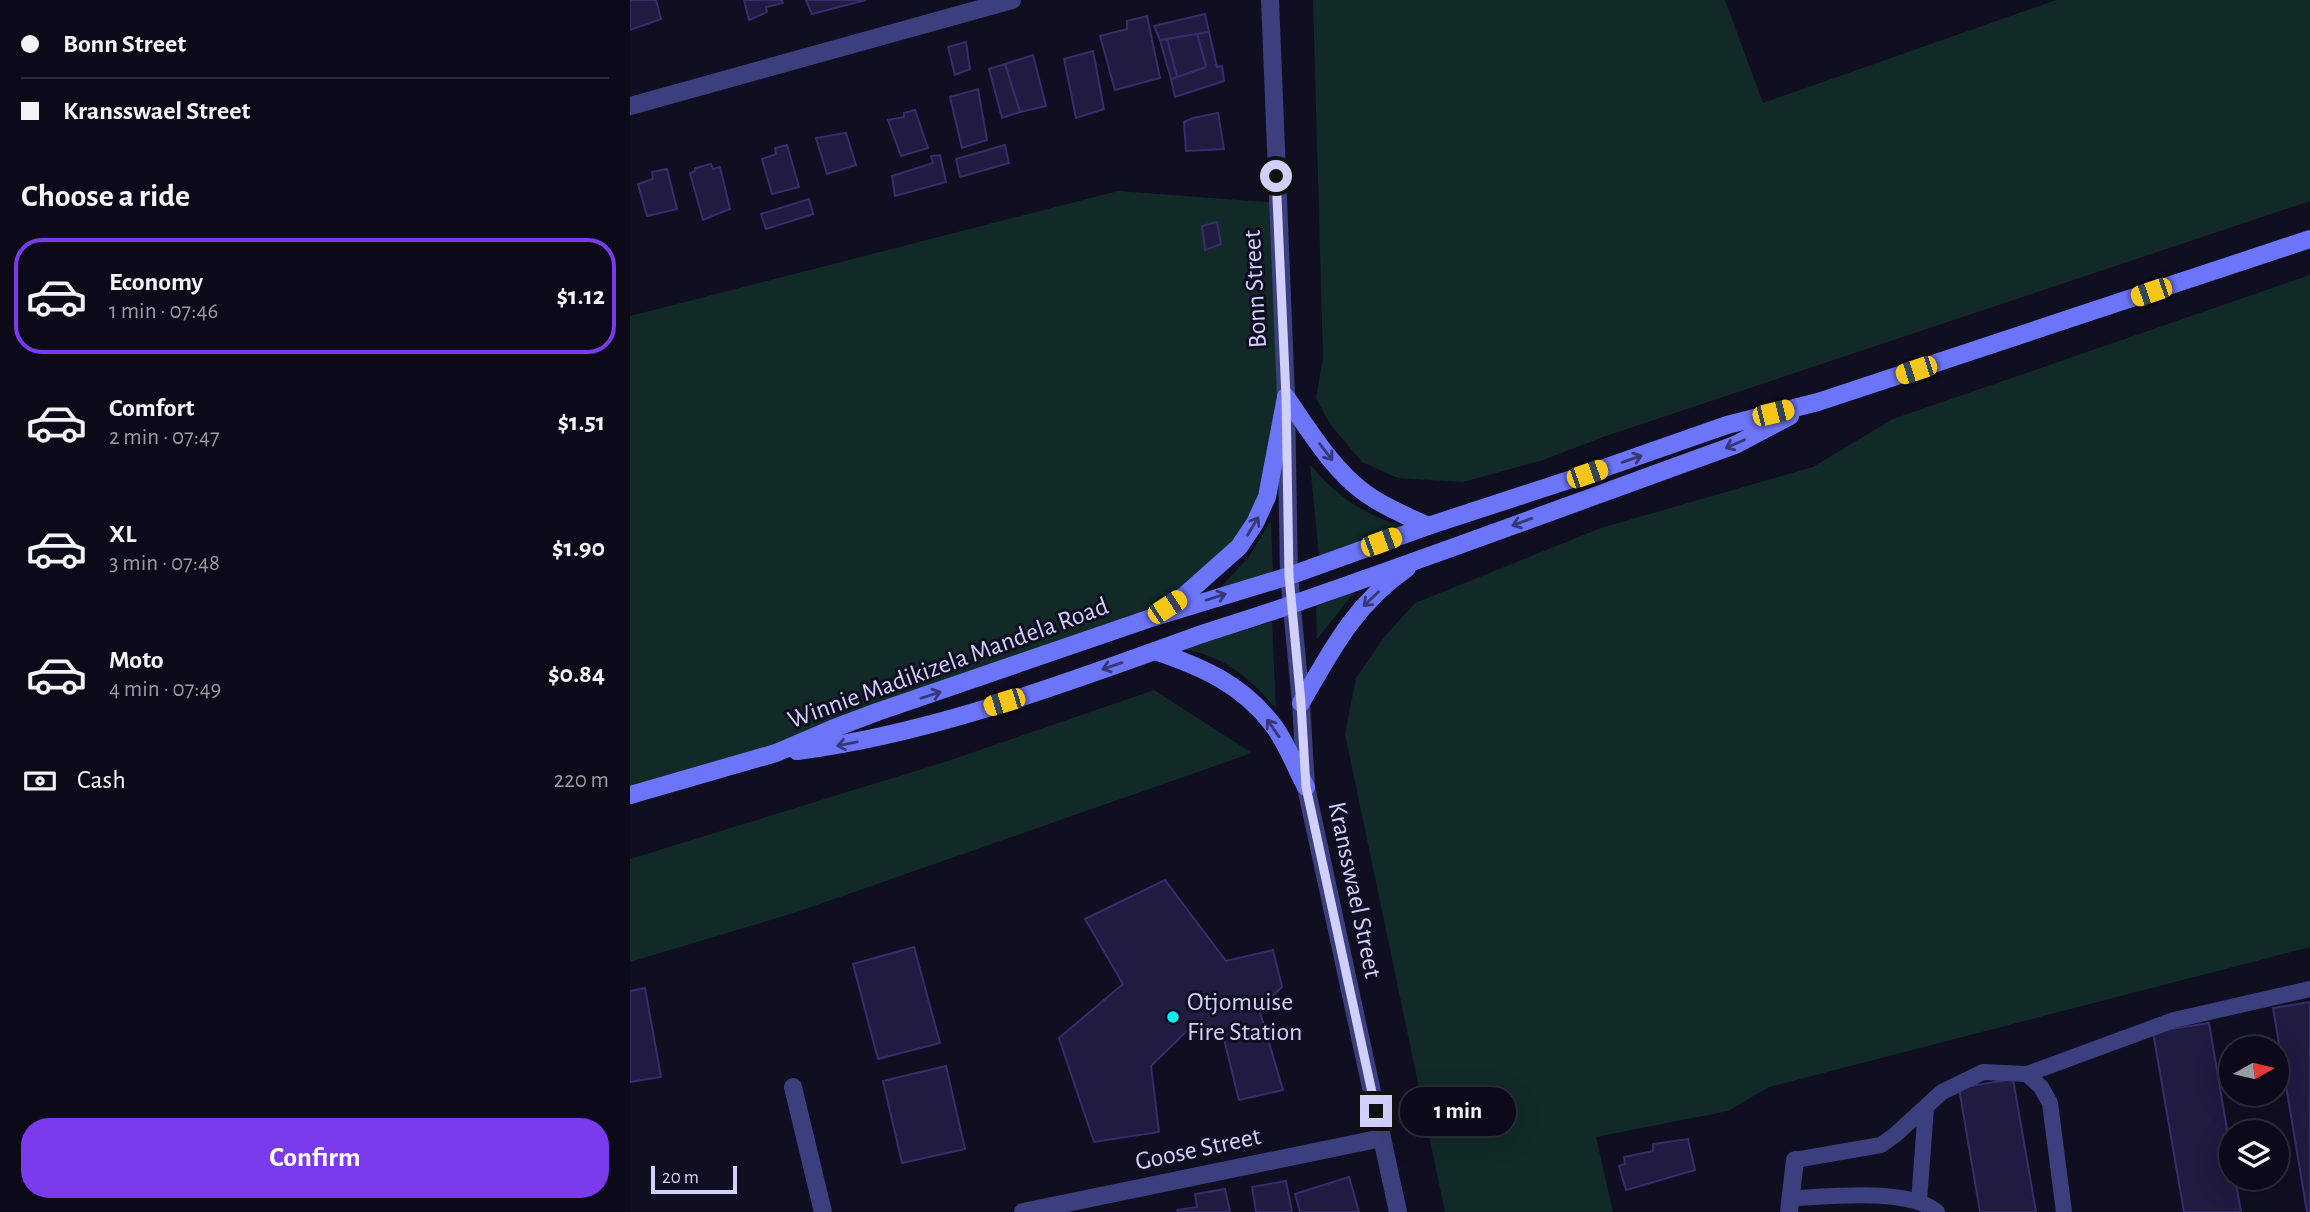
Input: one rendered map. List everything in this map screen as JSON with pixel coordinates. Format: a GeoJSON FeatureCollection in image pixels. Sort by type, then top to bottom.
{"type":"FeatureCollection","features":[{"type":"Feature","properties":{"kind":"main road","name":"Winnie Madikizela Mandela Road"},"geometry":{"type":"LineString","coordinates":[[630,795],[776,754],[866,716],[1148,619],[1289,576],[1727,425],[1818,402],[2310,239]]}},
{"type":"Feature","properties":{"kind":"main road"},"geometry":{"type":"LineString","coordinates":[[1286,397],[1337,467],[1362,492],[1380,504],[1428,526]]}},
{"type":"Feature","properties":{"kind":"main road"},"geometry":{"type":"LineString","coordinates":[[1148,619],[1185,595],[1239,547],[1255,523],[1267,497],[1286,397]]}},
{"type":"Feature","properties":{"kind":"main road","name":"Winnie Madikizela Mandela Road"},"geometry":{"type":"LineString","coordinates":[[776,754],[839,746],[929,724],[1004,702],[1155,651],[1735,444],[1818,402]]}},
{"type":"Feature","properties":{"kind":"main road"},"geometry":{"type":"LineString","coordinates":[[1301,703],[1349,622],[1396,576],[1425,556]]}},
{"type":"Feature","properties":{"kind":"main road"},"geometry":{"type":"LineString","coordinates":[[1155,651],[1198,666],[1237,688],[1273,725],[1306,787]]}},
{"type":"Feature","properties":{"kind":"street"},"geometry":{"type":"LineString","coordinates":[[630,106],[947,8],[1012,0]]}},
{"type":"Feature","properties":{"kind":"street","name":"Bonn Street"},"geometry":{"type":"LineString","coordinates":[[1270,0],[1286,397],[1289,576]]}},
{"type":"Feature","properties":{"kind":"street","name":"Kransswael Street"},"geometry":{"type":"LineString","coordinates":[[1289,576],[1306,787],[1398,1212]]}},
{"type":"Feature","properties":{"kind":"street"},"geometry":{"type":"LineString","coordinates":[[793,1087],[823,1212]]}},
{"type":"Feature","properties":{"kind":"street","name":"Goose Street"},"geometry":{"type":"LineString","coordinates":[[1023,1212],[1382,1138]]}},
{"type":"Feature","properties":{"kind":"street"},"geometry":{"type":"LineString","coordinates":[[1790,1205],[1795,1160]]}},
{"type":"Feature","properties":{"kind":"lane"},"geometry":{"type":"LineString","coordinates":[[1795,1160],[1881,1145],[1942,1093],[1983,1072],[2027,1074],[2174,1020],[2310,989]]}},
{"type":"Feature","properties":{"kind":"lane"},"geometry":{"type":"LineString","coordinates":[[2027,1074],[2041,1087],[2050,1103],[2064,1212]]}},
{"type":"Feature","properties":{"kind":"lane"},"geometry":{"type":"LineString","coordinates":[[1919,1201],[1926,1108]]}},
{"type":"Feature","properties":{"kind":"lane"},"geometry":{"type":"LineString","coordinates":[[1790,1205],[1876,1195],[1919,1201],[1937,1212]]}},
{"type":"Feature","properties":{"kind":"green space"},"geometry":{"type":"Polygon","coordinates":[[[1313,0],[1725,0],[1763,103],[2056,0],[2310,0],[2310,201],[1606,436],[1540,461],[1463,482],[1398,478],[1362,462],[1330,424],[1316,398],[1323,357],[1313,0]]]}},
{"type":"Feature","properties":{"kind":"green space"},"geometry":{"type":"Polygon","coordinates":[[[1118,191],[1277,203],[1286,397],[1255,523],[1148,619],[630,795],[630,316],[1118,191]]]}},
{"type":"Feature","properties":{"kind":"green space"},"geometry":{"type":"Polygon","coordinates":[[[2310,275],[2310,947],[1769,1087],[1728,1111],[1596,1137],[1613,1212],[1445,1212],[1345,734],[1356,678],[1385,636],[1415,603],[1601,528],[1813,467],[1893,419],[2310,275]]]}},
{"type":"Feature","properties":{"kind":"green space"},"geometry":{"type":"Polygon","coordinates":[[[1310,464],[1330,486],[1364,511],[1405,527],[1319,556],[1310,464]]]}},
{"type":"Feature","properties":{"kind":"green space"},"geometry":{"type":"Polygon","coordinates":[[[1271,521],[1273,572],[1217,591],[1248,558],[1271,521]]]}},
{"type":"Feature","properties":{"kind":"green space"},"geometry":{"type":"Polygon","coordinates":[[[1357,589],[1317,639],[1316,607],[1357,589]]]}},
{"type":"Feature","properties":{"kind":"green space"},"geometry":{"type":"Polygon","coordinates":[[[1272,622],[1276,709],[1236,670],[1211,657],[1183,649],[1272,622]]]}},
{"type":"Feature","properties":{"kind":"green space"},"geometry":{"type":"Polygon","coordinates":[[[1154,690],[1252,753],[797,912],[630,962],[630,859],[948,761],[1154,690]]]}},
{"type":"Feature","properties":{"kind":"building"},"geometry":{"type":"Polygon","coordinates":[[[630,0],[656,0],[661,19],[630,30],[630,0]]]}},
{"type":"Feature","properties":{"kind":"building"},"geometry":{"type":"Polygon","coordinates":[[[744,0],[782,0],[783,3],[766,7],[767,12],[749,20],[744,0]]]}},
{"type":"Feature","properties":{"kind":"building"},"geometry":{"type":"Polygon","coordinates":[[[806,0],[866,0],[812,14],[806,0]]]}},
{"type":"Feature","properties":{"kind":"building"},"geometry":{"type":"Polygon","coordinates":[[[1205,14],[1209,32],[1160,40],[1154,26],[1205,14]]]}},
{"type":"Feature","properties":{"kind":"building"},"geometry":{"type":"Polygon","coordinates":[[[1147,16],[1160,78],[1115,90],[1100,36],[1127,29],[1127,21],[1147,16]]]}},
{"type":"Feature","properties":{"kind":"building"},"geometry":{"type":"Polygon","coordinates":[[[1209,32],[1217,67],[1222,66],[1224,81],[1175,97],[1171,79],[1206,67],[1197,34],[1209,32]]]}},
{"type":"Feature","properties":{"kind":"building"},"geometry":{"type":"Polygon","coordinates":[[[1197,34],[1206,67],[1177,77],[1167,39],[1197,34]]]}},
{"type":"Feature","properties":{"kind":"building"},"geometry":{"type":"Polygon","coordinates":[[[1167,39],[1177,77],[1171,79],[1160,40],[1167,39]]]}},
{"type":"Feature","properties":{"kind":"building"},"geometry":{"type":"Polygon","coordinates":[[[966,42],[970,69],[955,75],[948,47],[966,42]]]}},
{"type":"Feature","properties":{"kind":"building"},"geometry":{"type":"Polygon","coordinates":[[[1093,51],[1104,109],[1076,118],[1064,59],[1093,51]]]}},
{"type":"Feature","properties":{"kind":"building"},"geometry":{"type":"Polygon","coordinates":[[[1033,55],[1046,106],[1020,112],[1005,64],[1033,55]]]}},
{"type":"Feature","properties":{"kind":"building"},"geometry":{"type":"Polygon","coordinates":[[[1005,64],[1020,112],[1002,118],[989,69],[1005,64]]]}},
{"type":"Feature","properties":{"kind":"building"},"geometry":{"type":"Polygon","coordinates":[[[978,89],[987,140],[962,148],[950,97],[978,89]]]}},
{"type":"Feature","properties":{"kind":"building"},"geometry":{"type":"Polygon","coordinates":[[[915,110],[928,148],[901,156],[888,120],[904,117],[904,113],[915,110]]]}},
{"type":"Feature","properties":{"kind":"building"},"geometry":{"type":"Polygon","coordinates":[[[1218,113],[1224,149],[1186,151],[1184,122],[1218,113]]]}},
{"type":"Feature","properties":{"kind":"building"},"geometry":{"type":"Polygon","coordinates":[[[846,133],[856,165],[827,174],[816,138],[846,133]]]}},
{"type":"Feature","properties":{"kind":"building"},"geometry":{"type":"Polygon","coordinates":[[[787,145],[799,187],[772,194],[762,159],[776,154],[775,148],[787,145]]]}},
{"type":"Feature","properties":{"kind":"building"},"geometry":{"type":"Polygon","coordinates":[[[1005,145],[1009,163],[960,177],[956,159],[1005,145]]]}},
{"type":"Feature","properties":{"kind":"building"},"geometry":{"type":"Polygon","coordinates":[[[940,155],[946,182],[895,196],[892,176],[933,163],[931,156],[940,155]]]}},
{"type":"Feature","properties":{"kind":"building"},"geometry":{"type":"Polygon","coordinates":[[[711,164],[713,169],[720,167],[730,209],[703,220],[690,173],[695,171],[695,168],[711,164]]]}},
{"type":"Feature","properties":{"kind":"building"},"geometry":{"type":"Polygon","coordinates":[[[667,169],[677,209],[647,216],[638,184],[653,179],[652,172],[667,169]]]}},
{"type":"Feature","properties":{"kind":"building"},"geometry":{"type":"Polygon","coordinates":[[[809,199],[813,214],[766,229],[761,214],[809,199]]]}},
{"type":"Feature","properties":{"kind":"building"},"geometry":{"type":"Polygon","coordinates":[[[1217,222],[1221,244],[1205,250],[1202,226],[1217,222]]]}},
{"type":"Feature","properties":{"kind":"building","name":"Otjomuise Fire Station"},"geometry":{"type":"Polygon","coordinates":[[[1165,880],[1226,961],[1273,950],[1282,987],[1259,1009],[1283,1090],[1239,1100],[1221,1027],[1194,1024],[1151,1066],[1159,1132],[1094,1142],[1059,1038],[1123,984],[1085,919],[1165,880]]]}},
{"type":"Feature","properties":{"kind":"building"},"geometry":{"type":"Polygon","coordinates":[[[914,947],[940,1043],[878,1059],[853,964],[914,947]]]}},
{"type":"Feature","properties":{"kind":"building"},"geometry":{"type":"Polygon","coordinates":[[[645,988],[661,1077],[630,1082],[630,991],[645,988]]]}},
{"type":"Feature","properties":{"kind":"building"},"geometry":{"type":"Polygon","coordinates":[[[2310,1002],[2310,1212],[2307,1212],[2289,1104],[2289,1036],[2278,1036],[2273,1008],[2310,1002]]]}},
{"type":"Feature","properties":{"kind":"building"},"geometry":{"type":"Polygon","coordinates":[[[2209,1023],[2219,1082],[2219,1106],[2223,1106],[2225,1120],[2219,1120],[2219,1190],[2237,1190],[2241,1212],[2184,1212],[2153,1032],[2209,1023]]]}},
{"type":"Feature","properties":{"kind":"building"},"geometry":{"type":"Polygon","coordinates":[[[946,1066],[965,1149],[902,1163],[883,1081],[946,1066]]]}},
{"type":"Feature","properties":{"kind":"building"},"geometry":{"type":"Polygon","coordinates":[[[2013,1079],[2036,1212],[1980,1212],[1959,1088],[2013,1079]]]}},
{"type":"Feature","properties":{"kind":"building"},"geometry":{"type":"Polygon","coordinates":[[[1688,1139],[1695,1170],[1626,1190],[1619,1166],[1625,1164],[1624,1157],[1653,1151],[1653,1144],[1688,1139]]]}},
{"type":"Feature","properties":{"kind":"building"},"geometry":{"type":"Polygon","coordinates":[[[1349,1177],[1359,1212],[1300,1212],[1295,1194],[1349,1177]]]}},
{"type":"Feature","properties":{"kind":"building"},"geometry":{"type":"Polygon","coordinates":[[[1286,1181],[1292,1212],[1256,1212],[1252,1187],[1286,1181]]]}},
{"type":"Feature","properties":{"kind":"building"},"geometry":{"type":"Polygon","coordinates":[[[1225,1189],[1230,1212],[1177,1210],[1197,1207],[1195,1194],[1225,1189]]]}},
{"type":"Feature","properties":{"kind":"place","name":"Otjomuise Fire Station"},"geometry":{"type":"Point","coordinates":[1173,1017]}},
{"type":"Feature","properties":{"kind":"route"},"geometry":{"type":"LineString","coordinates":[[1276,176],[1286,397],[1289,576],[1306,787],[1376,1111]]}}]}
